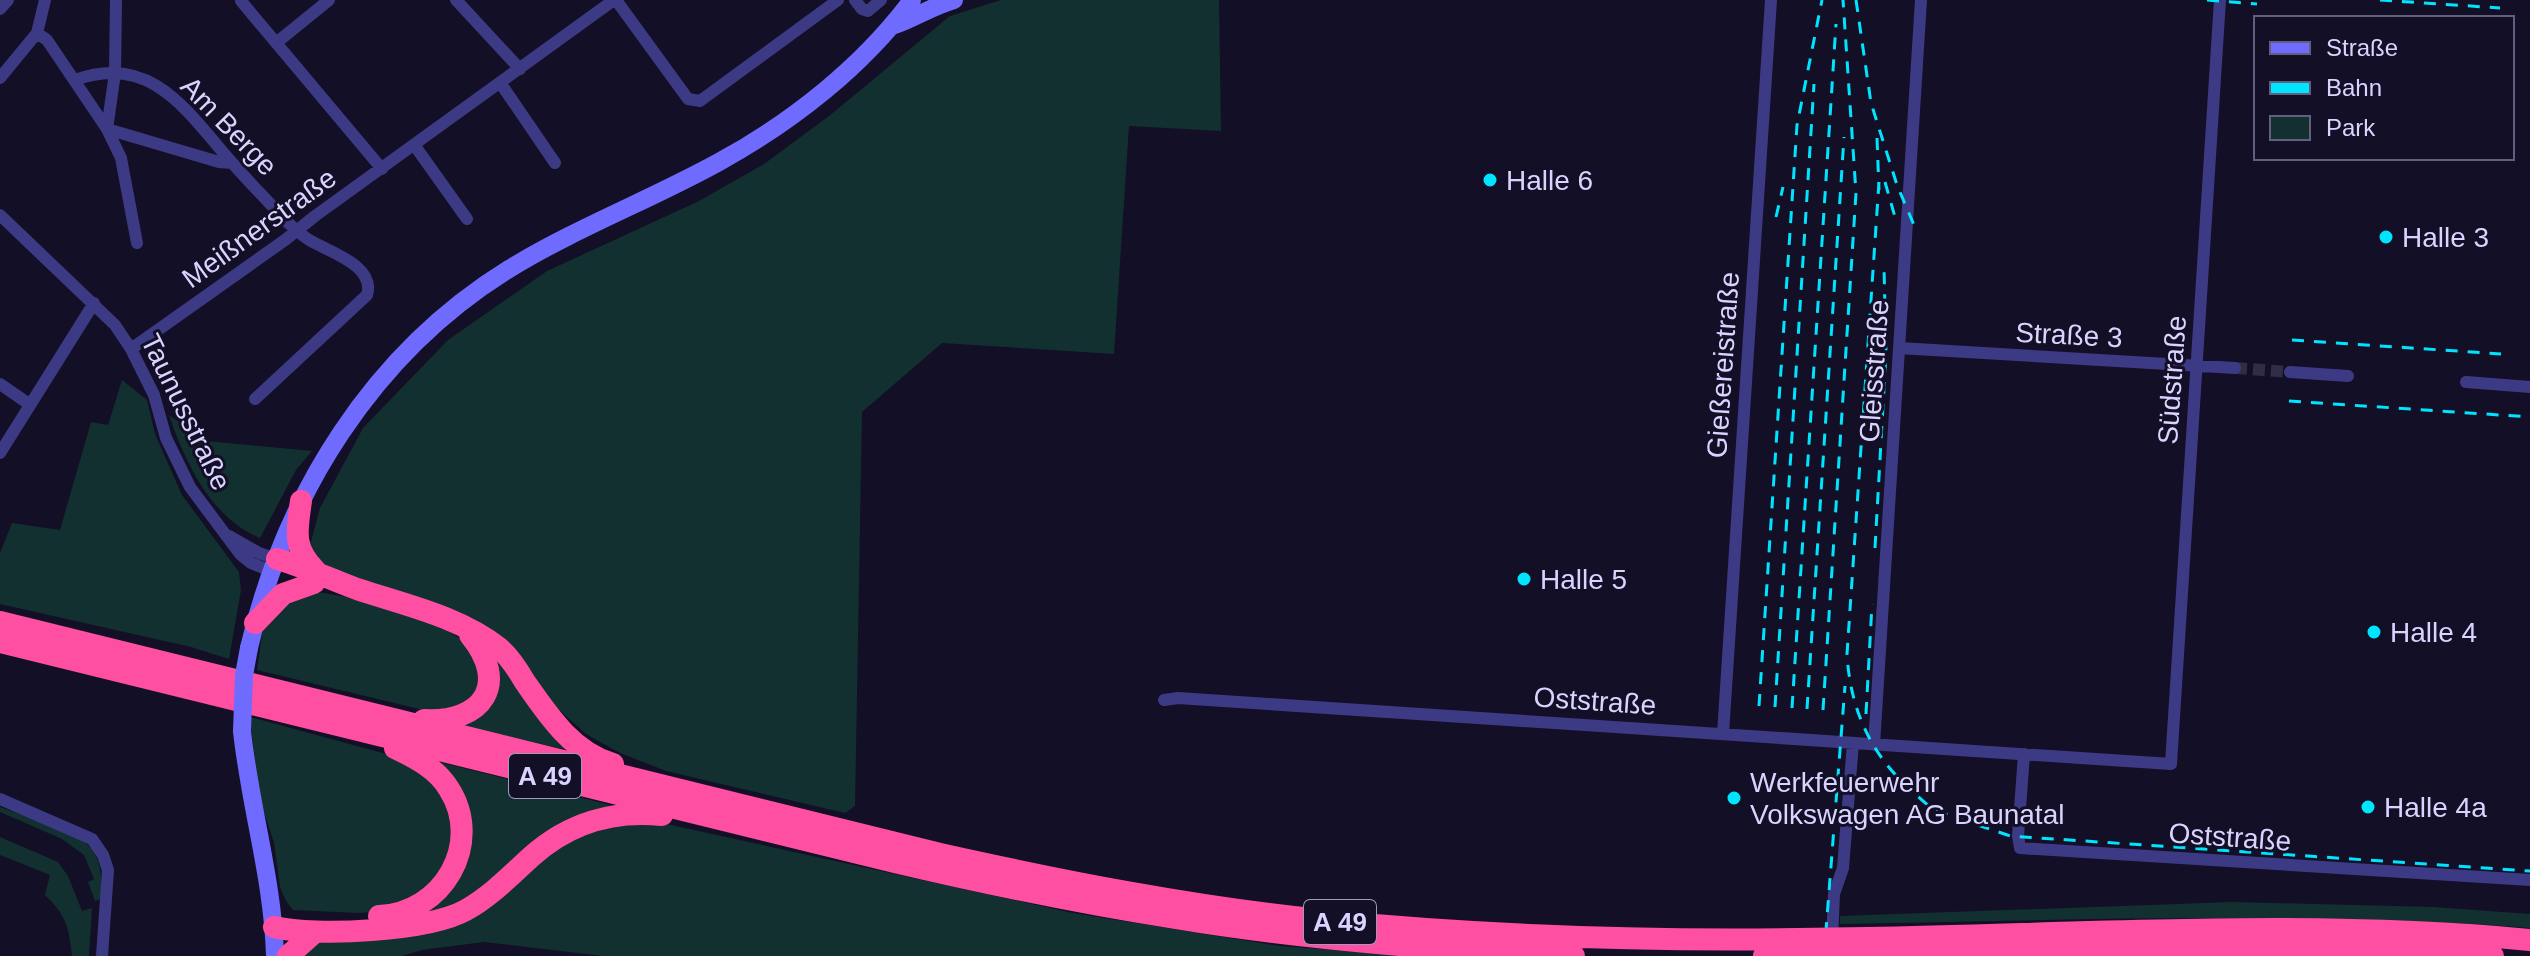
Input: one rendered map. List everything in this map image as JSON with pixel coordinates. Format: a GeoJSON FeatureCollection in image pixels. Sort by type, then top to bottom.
{"type":"FeatureCollection","features":[{"type":"Feature","properties":{"kind":"highway"},"geometry":{"type":"LineString","coordinates":[[301,501],[297,532],[299,548],[315,576]]}},
{"type":"Feature","properties":{"kind":"highway"},"geometry":{"type":"LineString","coordinates":[[274,565],[417,607],[460,626],[501,650],[566,735],[595,756],[621,766],[641,781]]}},
{"type":"Feature","properties":{"kind":"highway"},"geometry":{"type":"LineString","coordinates":[[255,623],[283,594],[315,576]]}},
{"type":"Feature","properties":{"kind":"highway","name":"A 49"},"geometry":{"type":"LineString","coordinates":[[0,622],[940,854],[1171,900],[1319,920],[1467,933],[1798,947],[2214,946],[2340,948],[2493,956]]}},
{"type":"Feature","properties":{"kind":"highway"},"geometry":{"type":"LineString","coordinates":[[385,717],[454,719],[469,713],[481,702],[488,688],[489,666],[478,645],[460,626]]}},
{"type":"Feature","properties":{"kind":"highway","name":"A 49"},"geometry":{"type":"LineString","coordinates":[[0,642],[977,881],[1176,919],[1386,945],[1574,956]]}},
{"type":"Feature","properties":{"kind":"highway"},"geometry":{"type":"LineString","coordinates":[[273,922],[396,914],[416,907],[433,896],[454,870],[461,848],[462,827],[458,807],[449,789],[421,761],[358,730]]}},
{"type":"Feature","properties":{"kind":"highway"},"geometry":{"type":"LineString","coordinates":[[273,922],[315,932],[412,926],[446,919],[466,910],[495,890],[555,838],[597,819],[645,813],[733,822]]}},
{"type":"Feature","properties":{"kind":"highway","name":"A 49"},"geometry":{"type":"LineString","coordinates":[[1867,946],[2092,930],[2339,930],[2530,940]]}},
{"type":"Feature","properties":{"kind":"highway"},"geometry":{"type":"LineString","coordinates":[[288,956],[315,932]]}},
{"type":"Feature","properties":{"kind":"highway","name":"A 49"},"geometry":{"type":"LineString","coordinates":[[1764,956],[1798,947]]}},
{"type":"Feature","properties":{"kind":"main road"},"geometry":{"type":"LineString","coordinates":[[275,956],[267,867],[247,779],[242,731],[244,675],[255,623],[274,565],[301,501],[324,458],[357,409],[410,347],[463,300],[510,269],[718,163],[775,129],[835,82],[912,0]]}},
{"type":"Feature","properties":{"kind":"main road"},"geometry":{"type":"LineString","coordinates":[[889,27],[911,20],[935,5],[954,0]]}},
{"type":"Feature","properties":{"kind":"street"},"geometry":{"type":"LineString","coordinates":[[0,9],[8,0]]}},
{"type":"Feature","properties":{"kind":"street"},"geometry":{"type":"LineString","coordinates":[[0,78],[37,33],[45,0]]}},
{"type":"Feature","properties":{"kind":"street"},"geometry":{"type":"LineString","coordinates":[[107,129],[115,73],[116,0]]}},
{"type":"Feature","properties":{"kind":"street"},"geometry":{"type":"LineString","coordinates":[[276,43],[329,0]]}},
{"type":"Feature","properties":{"kind":"street"},"geometry":{"type":"LineString","coordinates":[[456,0],[520,69]]}},
{"type":"Feature","properties":{"kind":"street"},"geometry":{"type":"LineString","coordinates":[[615,0],[688,99],[694,102],[700,101],[838,0]]}},
{"type":"Feature","properties":{"kind":"street","name":"Meißnerstraße"},"geometry":{"type":"LineString","coordinates":[[131,349],[615,0]]}},
{"type":"Feature","properties":{"kind":"street"},"geometry":{"type":"LineString","coordinates":[[855,0],[868,11],[881,0]]}},
{"type":"Feature","properties":{"kind":"street","name":"Gießereistraße"},"geometry":{"type":"LineString","coordinates":[[1723,734],[1771,0]]}},
{"type":"Feature","properties":{"kind":"street","name":"Gleisstraße"},"geometry":{"type":"LineString","coordinates":[[1874,745],[1921,0]]}},
{"type":"Feature","properties":{"kind":"street","name":"Südstraße"},"geometry":{"type":"LineString","coordinates":[[2171,764],[2220,0]]}},
{"type":"Feature","properties":{"kind":"street"},"geometry":{"type":"LineString","coordinates":[[241,1],[382,169]]}},
{"type":"Feature","properties":{"kind":"street"},"geometry":{"type":"LineString","coordinates":[[37,33],[47,40],[75,80],[107,129],[121,158],[137,243]]}},
{"type":"Feature","properties":{"kind":"street","name":"Am Berge"},"geometry":{"type":"LineString","coordinates":[[75,80],[115,73],[135,77],[171,93],[232,163],[297,230],[312,242],[342,257],[363,274],[369,288],[362,300],[255,399]]}},
{"type":"Feature","properties":{"kind":"street"},"geometry":{"type":"LineString","coordinates":[[501,84],[555,163]]}},
{"type":"Feature","properties":{"kind":"street"},"geometry":{"type":"LineString","coordinates":[[107,129],[219,162],[232,163]]}},
{"type":"Feature","properties":{"kind":"street"},"geometry":{"type":"LineString","coordinates":[[415,146],[467,219]]}},
{"type":"Feature","properties":{"kind":"street","name":"Taunusstraße"},"geometry":{"type":"LineString","coordinates":[[0,215],[115,325],[154,395],[179,469],[198,499],[244,559],[274,565]]}},
{"type":"Feature","properties":{"kind":"street"},"geometry":{"type":"LineString","coordinates":[[0,453],[94,303]]}},
{"type":"Feature","properties":{"kind":"street","name":"Straße 3"},"geometry":{"type":"LineString","coordinates":[[1899,348],[2235,368]]}},
{"type":"Feature","properties":{"kind":"street"},"geometry":{"type":"LineString","coordinates":[[2290,372],[2348,376]]}},
{"type":"Feature","properties":{"kind":"street"},"geometry":{"type":"LineString","coordinates":[[2466,382],[2530,387]]}},
{"type":"Feature","properties":{"kind":"street"},"geometry":{"type":"LineString","coordinates":[[0,384],[29,404]]}},
{"type":"Feature","properties":{"kind":"street","name":"Oststraße"},"geometry":{"type":"LineString","coordinates":[[1164,700],[1178,698],[2171,764]]}},
{"type":"Feature","properties":{"kind":"street"},"geometry":{"type":"LineString","coordinates":[[1832,956],[1834,894],[1843,868],[1853,743]]}},
{"type":"Feature","properties":{"kind":"street","name":"Oststraße"},"geometry":{"type":"LineString","coordinates":[[2024,754],[2018,836],[2020,848],[2530,880]]}},
{"type":"Feature","properties":{"kind":"street"},"geometry":{"type":"LineString","coordinates":[[0,799],[92,839],[103,855],[108,870],[102,956]]}},
{"type":"Feature","properties":{"kind":"green space"},"geometry":{"type":"Polygon","coordinates":[[[1001,0],[1219,0],[1221,131],[1129,126],[1114,354],[942,343],[862,412],[855,806],[845,813],[666,771],[620,753],[586,734],[444,607],[325,567],[310,545],[320,508],[363,428],[448,340],[547,271],[699,201],[764,164],[829,116],[950,16],[1001,0]]]}},
{"type":"Feature","properties":{"kind":"green space"},"geometry":{"type":"Polygon","coordinates":[[[122,380],[147,400],[155,434],[182,495],[239,572],[241,590],[229,659],[191,647],[0,604],[0,553],[12,523],[60,530],[91,422],[108,425],[122,380]]]}},
{"type":"Feature","properties":{"kind":"green space"},"geometry":{"type":"Polygon","coordinates":[[[169,415],[206,441],[312,451],[296,470],[260,538],[227,517],[202,487],[169,415]]]}},
{"type":"Feature","properties":{"kind":"green space"},"geometry":{"type":"Polygon","coordinates":[[[315,592],[396,609],[455,635],[476,655],[485,672],[472,703],[440,714],[257,670],[263,627],[278,604],[315,592]]]}},
{"type":"Feature","properties":{"kind":"green space"},"geometry":{"type":"Polygon","coordinates":[[[478,639],[577,752],[457,725],[481,710],[478,639]]]}},
{"type":"Feature","properties":{"kind":"green space"},"geometry":{"type":"Polygon","coordinates":[[[250,717],[412,761],[449,805],[453,847],[435,883],[391,911],[293,910],[280,887],[274,843],[259,796],[250,717]]]}},
{"type":"Feature","properties":{"kind":"green space"},"geometry":{"type":"Polygon","coordinates":[[[427,759],[622,808],[472,900],[407,917],[467,833],[427,759]]]}},
{"type":"Feature","properties":{"kind":"green space"},"geometry":{"type":"Polygon","coordinates":[[[0,807],[59,829],[88,845],[99,864],[101,899],[95,901],[88,882],[94,879],[84,855],[62,839],[0,812],[0,807]]]}},
{"type":"Feature","properties":{"kind":"green space"},"geometry":{"type":"Polygon","coordinates":[[[662,823],[1073,913],[1280,946],[1412,956],[603,956],[484,942],[422,950],[402,956],[300,956],[309,943],[402,934],[557,850],[594,826],[662,823]]]}},
{"type":"Feature","properties":{"kind":"green space"},"geometry":{"type":"Polygon","coordinates":[[[0,837],[58,862],[68,876],[82,911],[92,908],[89,956],[72,956],[65,922],[45,895],[50,875],[0,855],[0,837]]]}},
{"type":"Feature","properties":{"kind":"green space"},"geometry":{"type":"Polygon","coordinates":[[[2232,902],[2434,907],[2530,914],[2530,928],[2271,918],[1840,924],[1840,916],[2232,902]]]}},
{"type":"Feature","properties":{"kind":"tunnel"},"geometry":{"type":"LineString","coordinates":[[2235,368],[2290,372]]}},
{"type":"Feature","properties":{"kind":"railway"},"geometry":{"type":"LineString","coordinates":[[1759,706],[1797,125],[1822,0]]}},
{"type":"Feature","properties":{"kind":"railway"},"geometry":{"type":"LineString","coordinates":[[1823,710],[1856,193],[1843,0]]}},
{"type":"Feature","properties":{"kind":"railway"},"geometry":{"type":"LineString","coordinates":[[1856,0],[1871,103],[1897,185],[1914,225]]}},
{"type":"Feature","properties":{"kind":"railway"},"geometry":{"type":"LineString","coordinates":[[2207,0],[2257,4]]}},
{"type":"Feature","properties":{"kind":"railway"},"geometry":{"type":"LineString","coordinates":[[2380,0],[2500,8]]}},
{"type":"Feature","properties":{"kind":"railway"},"geometry":{"type":"LineString","coordinates":[[1792,708],[1836,24]]}},
{"type":"Feature","properties":{"kind":"railway"},"geometry":{"type":"LineString","coordinates":[[1775,707],[1814,84]]}},
{"type":"Feature","properties":{"kind":"railway"},"geometry":{"type":"LineString","coordinates":[[1807,709],[1844,137]]}},
{"type":"Feature","properties":{"kind":"railway"},"geometry":{"type":"LineString","coordinates":[[1877,138],[1879,190]]}},
{"type":"Feature","properties":{"kind":"railway"},"geometry":{"type":"LineString","coordinates":[[1879,182],[1847,654],[1852,693],[1865,729],[1897,776],[1934,809],[2010,836],[2530,871]]}},
{"type":"Feature","properties":{"kind":"railway"},"geometry":{"type":"LineString","coordinates":[[1885,182],[1895,217]]}},
{"type":"Feature","properties":{"kind":"railway"},"geometry":{"type":"LineString","coordinates":[[1776,217],[1783,187]]}},
{"type":"Feature","properties":{"kind":"railway"},"geometry":{"type":"LineString","coordinates":[[1875,548],[1886,353],[1884,266]]}},
{"type":"Feature","properties":{"kind":"railway"},"geometry":{"type":"LineString","coordinates":[[2292,340],[2501,354]]}},
{"type":"Feature","properties":{"kind":"railway"},"geometry":{"type":"LineString","coordinates":[[2289,401],[2530,417]]}},
{"type":"Feature","properties":{"kind":"railway"},"geometry":{"type":"LineString","coordinates":[[1866,714],[1872,604]]}},
{"type":"Feature","properties":{"kind":"railway"},"geometry":{"type":"LineString","coordinates":[[1824,956],[1845,686]]}},
{"type":"Feature","properties":{"kind":"place","name":"Halle 6"},"geometry":{"type":"Point","coordinates":[1490,180]}},
{"type":"Feature","properties":{"kind":"place","name":"Halle 3"},"geometry":{"type":"Point","coordinates":[2386,237]}},
{"type":"Feature","properties":{"kind":"place","name":"Halle 5"},"geometry":{"type":"Point","coordinates":[1524,579]}},
{"type":"Feature","properties":{"kind":"place","name":"Halle 4"},"geometry":{"type":"Point","coordinates":[2374,632]}},
{"type":"Feature","properties":{"kind":"place","name":"Werkfeuerwehr Volkswagen AG Baunatal"},"geometry":{"type":"Point","coordinates":[1734,798]}},
{"type":"Feature","properties":{"kind":"place","name":"Halle 4a"},"geometry":{"type":"Point","coordinates":[2368,807]}}]}
